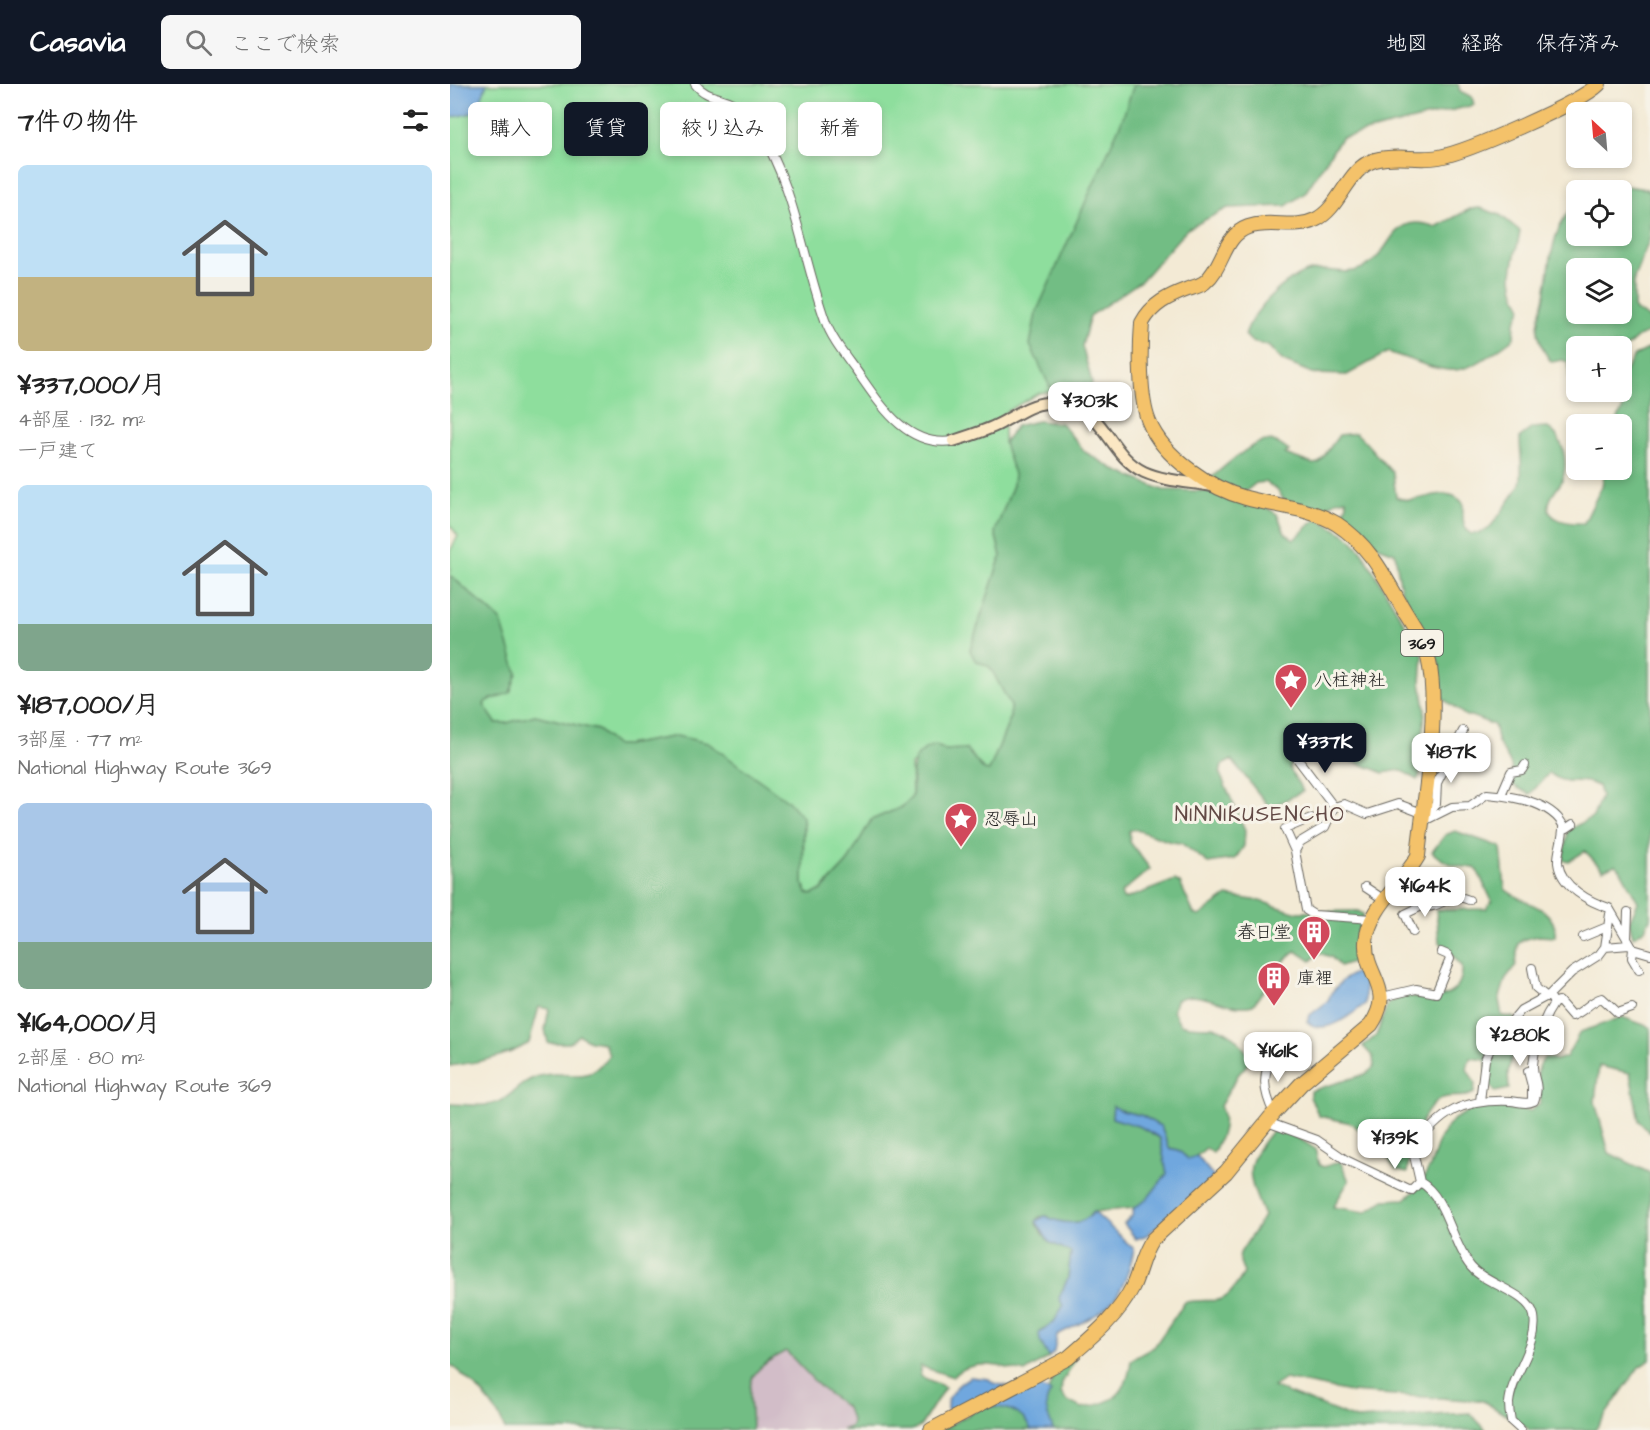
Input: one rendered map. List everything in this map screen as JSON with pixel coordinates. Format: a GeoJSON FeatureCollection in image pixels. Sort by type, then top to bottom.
{"type":"FeatureCollection","features":[{"type":"Feature","properties":{"kind":"highway","name":"369"},"geometry":{"type":"LineString","coordinates":[[1382,997],[1367,954],[1366,941],[1372,919],[1418,856],[1431,727],[1429,664],[1421,640],[1380,568],[1364,545],[1328,519],[1243,497],[1213,486],[1167,449],[1148,421],[1144,398],[1142,323],[1148,312],[1178,293],[1203,284],[1213,273],[1232,236],[1259,223],[1302,223],[1315,220],[1326,212],[1360,168],[1374,160],[1407,156],[1437,158],[1461,150],[1579,99],[1599,84]]}},
{"type":"Feature","properties":{"kind":"highway"},"geometry":{"type":"LineString","coordinates":[[931,1430],[1068,1358],[1087,1342],[1122,1304],[1132,1287],[1143,1253],[1152,1240],[1226,1172],[1270,1117],[1322,1064],[1371,1025],[1379,1013],[1382,997]]}},
{"type":"Feature","properties":{"kind":"street"},"geometry":{"type":"LineString","coordinates":[[695,84],[707,95],[734,104],[756,126],[774,158],[826,322],[870,392],[900,424],[932,442],[953,441],[1000,424],[1033,406],[1045,403],[1068,403],[1094,418],[1128,460],[1144,472],[1213,486]]}},
{"type":"Feature","properties":{"kind":"street"},"geometry":{"type":"LineString","coordinates":[[1421,818],[1436,804],[1437,783],[1463,731]]}},
{"type":"Feature","properties":{"kind":"street"},"geometry":{"type":"LineString","coordinates":[[1295,750],[1296,757],[1334,807]]}},
{"type":"Feature","properties":{"kind":"street"},"geometry":{"type":"LineString","coordinates":[[1501,795],[1511,772],[1522,770],[1525,765]]}},
{"type":"Feature","properties":{"kind":"street"},"geometry":{"type":"LineString","coordinates":[[1421,818],[1452,807],[1470,806],[1487,794],[1524,799],[1549,811],[1568,828]]}},
{"type":"Feature","properties":{"kind":"street"},"geometry":{"type":"LineString","coordinates":[[1295,851],[1300,842],[1325,827],[1334,807],[1344,804],[1367,814],[1398,804],[1421,818]]}},
{"type":"Feature","properties":{"kind":"street"},"geometry":{"type":"LineString","coordinates":[[1563,813],[1568,828],[1558,864],[1579,894],[1592,903],[1609,908],[1605,947]]}},
{"type":"Feature","properties":{"kind":"street"},"geometry":{"type":"LineString","coordinates":[[1311,818],[1285,829],[1295,851],[1306,910],[1314,915],[1372,919]]}},
{"type":"Feature","properties":{"kind":"street"},"geometry":{"type":"LineString","coordinates":[[1398,885],[1422,906]]}},
{"type":"Feature","properties":{"kind":"street"},"geometry":{"type":"LineString","coordinates":[[1441,902],[1448,885]]}},
{"type":"Feature","properties":{"kind":"street"},"geometry":{"type":"LineString","coordinates":[[1365,887],[1386,901]]}},
{"type":"Feature","properties":{"kind":"street"},"geometry":{"type":"LineString","coordinates":[[1413,932],[1405,914],[1422,906],[1432,906],[1450,897],[1469,900]]}},
{"type":"Feature","properties":{"kind":"street"},"geometry":{"type":"LineString","coordinates":[[1628,912],[1632,958],[1639,970]]}},
{"type":"Feature","properties":{"kind":"street"},"geometry":{"type":"LineString","coordinates":[[1610,914],[1630,945]]}},
{"type":"Feature","properties":{"kind":"street"},"geometry":{"type":"LineString","coordinates":[[1583,937],[1607,927]]}},
{"type":"Feature","properties":{"kind":"street"},"geometry":{"type":"LineString","coordinates":[[1480,1101],[1487,1053],[1521,1010],[1548,996],[1572,972],[1585,966],[1605,947],[1630,945],[1650,954]]}},
{"type":"Feature","properties":{"kind":"street"},"geometry":{"type":"LineString","coordinates":[[1382,997],[1416,989],[1436,993],[1450,959],[1448,955],[1441,952]]}},
{"type":"Feature","properties":{"kind":"street"},"geometry":{"type":"LineString","coordinates":[[1532,968],[1532,987],[1548,996],[1554,1003]]}},
{"type":"Feature","properties":{"kind":"street"},"geometry":{"type":"LineString","coordinates":[[1521,1430],[1511,1421],[1509,1403],[1535,1334],[1534,1314],[1518,1296],[1480,1277],[1469,1264],[1434,1193],[1420,1182],[1413,1151],[1424,1135],[1456,1107],[1480,1101],[1530,1103],[1534,1101],[1539,1088],[1533,1068],[1538,1038],[1543,1019],[1554,1003],[1559,1000],[1572,1016],[1582,1013],[1596,1000],[1602,998],[1618,1013],[1632,1008]]}},
{"type":"Feature","properties":{"kind":"street"},"geometry":{"type":"LineString","coordinates":[[1275,1053],[1265,1066],[1264,1078],[1270,1117],[1317,1140],[1346,1160],[1411,1191],[1420,1182]]}},
{"type":"Feature","properties":{"kind":"street"},"geometry":{"type":"LineString","coordinates":[[1528,1071],[1532,1086],[1530,1103]]}},
{"type":"Feature","properties":{"kind":"shaded area"},"geometry":{"type":"Polygon","coordinates":[[[786,1351],[821,1388],[847,1408],[853,1422],[850,1427],[842,1430],[752,1430],[748,1390],[754,1372],[767,1361],[786,1351]]]}},
{"type":"Feature","properties":{"kind":"green space"},"geometry":{"type":"Polygon","coordinates":[[[450,84],[1205,84],[1094,288],[1067,389],[1039,393],[1004,413],[1004,443],[1014,474],[1013,485],[995,532],[1001,556],[970,650],[975,660],[990,667],[1011,706],[1010,719],[989,771],[984,770],[966,749],[945,750],[935,745],[911,765],[912,797],[902,807],[871,820],[847,863],[821,890],[812,895],[807,893],[803,884],[804,824],[787,800],[677,736],[615,745],[598,730],[535,715],[507,723],[496,723],[484,706],[486,701],[501,697],[501,621],[450,575],[450,551],[458,536],[450,525],[450,84]]]}},
{"type":"Feature","properties":{"kind":"green space"},"geometry":{"type":"Polygon","coordinates":[[[1134,84],[1458,84],[1460,91],[1472,97],[1474,105],[1341,138],[1305,193],[1286,206],[1228,208],[1187,229],[1142,280],[1090,316],[1082,346],[1092,382],[1087,410],[1050,387],[1030,345],[1036,313],[1122,120],[1134,84]]]}},
{"type":"Feature","properties":{"kind":"green space"},"geometry":{"type":"Polygon","coordinates":[[[1632,187],[1647,189],[1650,192],[1650,238],[1634,278],[1634,309],[1650,319],[1650,332],[1632,342],[1632,336],[1566,336],[1566,361],[1552,362],[1542,347],[1538,332],[1553,246],[1566,215],[1566,246],[1632,246],[1632,187]]]}},
{"type":"Feature","properties":{"kind":"green space"},"geometry":{"type":"Polygon","coordinates":[[[1480,208],[1500,215],[1520,231],[1512,278],[1513,287],[1522,308],[1515,322],[1514,338],[1479,362],[1466,368],[1442,369],[1388,352],[1347,375],[1314,374],[1283,361],[1268,346],[1252,342],[1245,335],[1255,314],[1284,284],[1296,277],[1318,270],[1355,271],[1372,262],[1399,229],[1408,224],[1420,223],[1436,227],[1470,209],[1480,208]]]}},
{"type":"Feature","properties":{"kind":"green space"},"geometry":{"type":"Polygon","coordinates":[[[1650,348],[1650,918],[1645,929],[1633,937],[1629,922],[1638,902],[1620,869],[1615,865],[1603,870],[1585,851],[1568,862],[1563,860],[1568,830],[1593,817],[1601,796],[1598,786],[1563,780],[1549,773],[1530,794],[1508,783],[1512,772],[1511,767],[1498,742],[1494,725],[1466,716],[1441,697],[1439,692],[1440,665],[1401,590],[1395,553],[1373,543],[1341,517],[1347,504],[1346,499],[1336,501],[1322,511],[1284,500],[1278,491],[1266,482],[1256,483],[1245,492],[1210,479],[1237,456],[1261,442],[1276,442],[1289,451],[1285,454],[1313,464],[1319,463],[1339,435],[1356,433],[1393,473],[1396,497],[1404,500],[1448,494],[1456,497],[1463,503],[1463,520],[1468,531],[1471,534],[1478,533],[1490,526],[1520,484],[1520,437],[1532,428],[1546,427],[1557,436],[1563,449],[1565,464],[1563,478],[1551,498],[1549,511],[1558,519],[1571,523],[1584,523],[1603,480],[1632,480],[1632,414],[1620,414],[1625,402],[1632,402],[1632,359],[1634,356],[1650,348]]]}},
{"type":"Feature","properties":{"kind":"green space"},"geometry":{"type":"Polygon","coordinates":[[[1038,421],[1061,423],[1085,452],[1117,471],[1163,490],[1208,491],[1267,508],[1277,514],[1285,533],[1294,539],[1318,519],[1348,536],[1361,550],[1423,655],[1421,682],[1425,709],[1420,775],[1417,780],[1401,770],[1383,773],[1347,759],[1343,744],[1338,741],[1325,746],[1319,745],[1294,758],[1289,768],[1303,791],[1270,808],[1232,760],[1222,765],[1220,774],[1245,830],[1244,846],[1235,859],[1208,863],[1181,843],[1171,842],[1134,829],[1129,831],[1130,842],[1150,869],[1121,893],[1123,899],[1175,880],[1180,883],[1194,914],[1199,916],[1227,896],[1260,901],[1294,912],[1358,911],[1363,914],[1357,934],[1355,961],[1340,966],[1331,957],[1319,953],[1311,961],[1296,951],[1286,959],[1253,1005],[1233,1005],[1195,996],[1176,1000],[1173,1011],[1180,1024],[1213,1027],[1225,1031],[1245,1049],[1251,1060],[1238,1075],[1220,1106],[1223,1124],[1219,1142],[1213,1153],[1206,1148],[1193,1159],[1188,1159],[1178,1150],[1169,1148],[1161,1126],[1143,1116],[1113,1106],[1112,1118],[1141,1127],[1160,1138],[1167,1174],[1147,1199],[1134,1208],[1094,1212],[1084,1220],[1071,1223],[1058,1222],[1047,1216],[1039,1217],[1036,1224],[1049,1242],[1071,1252],[1068,1278],[1061,1293],[1063,1306],[1054,1322],[1040,1331],[1049,1357],[1025,1372],[997,1366],[978,1365],[969,1367],[953,1377],[920,1366],[920,1376],[945,1387],[920,1427],[911,1430],[842,1430],[850,1427],[852,1422],[847,1408],[821,1388],[786,1351],[771,1359],[754,1375],[750,1392],[752,1430],[505,1430],[496,1410],[474,1385],[450,1364],[450,1104],[492,1104],[539,1076],[584,1075],[592,1072],[609,1055],[604,1043],[590,1041],[579,1035],[569,1043],[548,1043],[545,1029],[549,1009],[539,1007],[529,1043],[501,1056],[450,1066],[450,575],[501,621],[517,673],[510,693],[486,701],[484,705],[496,723],[507,723],[535,715],[598,730],[615,745],[677,736],[708,743],[787,800],[803,818],[803,884],[807,893],[812,895],[822,890],[847,863],[871,820],[902,807],[912,797],[915,759],[926,749],[935,745],[945,750],[966,749],[984,770],[989,771],[1010,719],[1011,706],[990,667],[975,660],[970,650],[1001,556],[995,532],[1013,485],[1014,474],[1004,443],[1016,426],[1038,421]]]}},
{"type":"Feature","properties":{"kind":"green space"},"geometry":{"type":"Polygon","coordinates":[[[1455,831],[1501,847],[1505,889],[1545,912],[1555,927],[1555,937],[1538,936],[1522,940],[1518,944],[1516,965],[1506,978],[1499,1000],[1502,1016],[1513,1017],[1518,1026],[1508,1073],[1509,1089],[1495,1092],[1488,1082],[1486,1060],[1470,1058],[1467,1069],[1475,1083],[1474,1093],[1447,1097],[1438,1100],[1431,1107],[1414,1141],[1407,1173],[1396,1170],[1380,1147],[1351,1123],[1319,1116],[1310,1097],[1310,1091],[1366,1074],[1374,1067],[1373,1057],[1363,1046],[1376,1036],[1388,1003],[1407,995],[1426,998],[1445,996],[1458,985],[1462,966],[1439,941],[1436,910],[1486,909],[1492,901],[1476,868],[1442,860],[1432,852],[1445,835],[1455,831]]]}},
{"type":"Feature","properties":{"kind":"green space"},"geometry":{"type":"Polygon","coordinates":[[[1622,1017],[1650,1027],[1650,1132],[1639,1121],[1630,1073],[1599,1066],[1595,1102],[1609,1153],[1650,1173],[1650,1360],[1639,1367],[1595,1430],[1530,1430],[1483,1401],[1350,1392],[1285,1379],[1273,1387],[1356,1419],[1470,1413],[1486,1430],[1053,1430],[1045,1413],[1046,1398],[1056,1368],[1076,1358],[1062,1383],[1061,1393],[1066,1400],[1081,1408],[1110,1400],[1117,1395],[1126,1382],[1131,1360],[1154,1347],[1185,1302],[1219,1300],[1230,1293],[1236,1285],[1244,1273],[1239,1259],[1240,1253],[1264,1216],[1254,1190],[1250,1171],[1262,1143],[1272,1131],[1282,1129],[1315,1149],[1319,1165],[1324,1167],[1340,1161],[1349,1181],[1333,1207],[1366,1212],[1384,1200],[1405,1199],[1418,1188],[1430,1167],[1440,1137],[1454,1119],[1480,1105],[1530,1111],[1541,1102],[1538,1072],[1545,1057],[1556,1060],[1566,1057],[1580,1032],[1622,1017]]]}},
{"type":"Feature","properties":{"kind":"green space"},"geometry":{"type":"Polygon","coordinates":[[[985,1406],[1013,1410],[1023,1418],[1031,1430],[940,1430],[985,1406]]]}},
{"type":"Feature","properties":{"kind":"water"},"geometry":{"type":"Polygon","coordinates":[[[450,84],[487,84],[480,102],[468,102],[468,114],[450,118],[450,84]]]}},
{"type":"Feature","properties":{"kind":"water"},"geometry":{"type":"Polygon","coordinates":[[[1358,971],[1365,981],[1365,1004],[1330,1026],[1314,1026],[1307,1022],[1310,1015],[1328,1001],[1331,993],[1344,979],[1358,971]]]}},
{"type":"Feature","properties":{"kind":"water"},"geometry":{"type":"Polygon","coordinates":[[[1113,1106],[1143,1116],[1161,1126],[1169,1148],[1178,1150],[1188,1159],[1197,1156],[1214,1177],[1147,1235],[1136,1239],[1124,1224],[1132,1216],[1134,1208],[1147,1199],[1167,1174],[1160,1138],[1141,1127],[1112,1118],[1113,1106]]]}},
{"type":"Feature","properties":{"kind":"water"},"geometry":{"type":"Polygon","coordinates":[[[1094,1212],[1134,1249],[1129,1268],[1124,1284],[1109,1305],[1088,1320],[1057,1335],[1054,1352],[1049,1357],[1040,1341],[1039,1333],[1054,1322],[1063,1306],[1059,1298],[1068,1278],[1071,1252],[1049,1242],[1036,1221],[1045,1216],[1057,1221],[1077,1222],[1094,1212]]]}},
{"type":"Feature","properties":{"kind":"water"},"geometry":{"type":"Polygon","coordinates":[[[970,1377],[989,1379],[993,1383],[1007,1386],[961,1409],[947,1409],[954,1390],[970,1377]]]}},
{"type":"Feature","properties":{"kind":"water"},"geometry":{"type":"Polygon","coordinates":[[[1030,1383],[1051,1392],[1046,1407],[1053,1430],[1031,1430],[1023,1418],[1013,1411],[985,1406],[1030,1383]]]}},
{"type":"Feature","properties":{"kind":"place","name":"八柱神社"},"geometry":{"type":"Point","coordinates":[1291,709]}},
{"type":"Feature","properties":{"kind":"place","name":"忍辱山"},"geometry":{"type":"Point","coordinates":[961,848]}},
{"type":"Feature","properties":{"kind":"place","name":"春日堂"},"geometry":{"type":"Point","coordinates":[1314,961]}},
{"type":"Feature","properties":{"kind":"place","name":"庫裡"},"geometry":{"type":"Point","coordinates":[1274,1007]}},
{"type":"Feature","properties":{"kind":"district","name":"NINNIKUSENCHO"},"geometry":{"type":"Point","coordinates":[1260,814]}}]}
